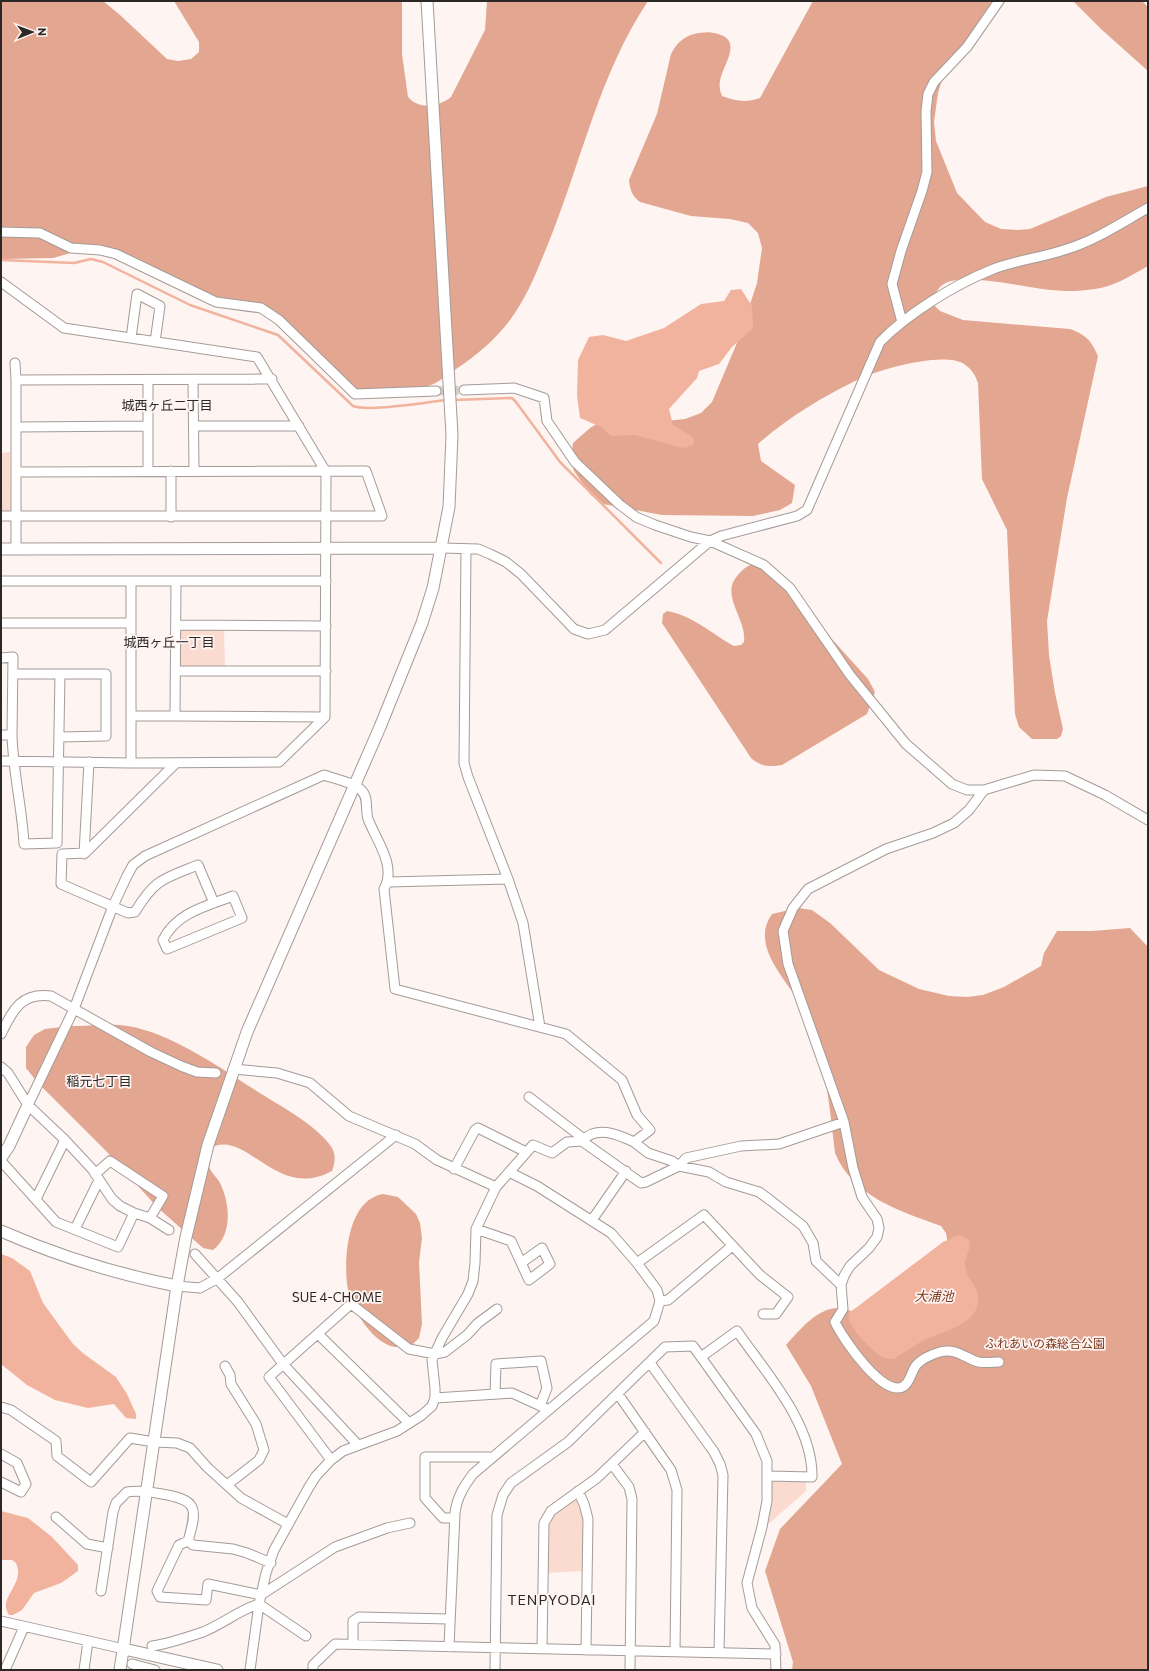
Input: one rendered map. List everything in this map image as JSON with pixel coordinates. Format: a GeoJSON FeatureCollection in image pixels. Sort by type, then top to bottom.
{"type":"FeatureCollection","features":[{"type":"Feature","properties":{"kind":"street"},"geometry":{"type":"LineString","coordinates":[[120,1670],[177,1286],[186,1237],[206,1153],[233,1069],[247,1032],[354,786],[422,623],[433,588],[442,548],[449,507],[452,435],[427,1]]}},
{"type":"Feature","properties":{"kind":"street"},"geometry":{"type":"LineString","coordinates":[[902,322],[892,284],[900,251],[922,192],[927,172],[926,110],[928,94],[934,82],[967,47],[999,1]]}},
{"type":"Feature","properties":{"kind":"street"},"geometry":{"type":"LineString","coordinates":[[1,548],[478,549],[506,562],[521,574],[574,628],[588,634],[605,630],[710,540],[798,516],[807,510],[880,342],[895,327],[938,298],[991,270],[1066,250],[1094,239],[1148,208]]}},
{"type":"Feature","properties":{"kind":"street"},"geometry":{"type":"LineString","coordinates":[[1,232],[40,233],[71,248],[100,250],[116,254],[216,302],[261,308],[279,320],[355,394],[436,391]]}},
{"type":"Feature","properties":{"kind":"street"},"geometry":{"type":"LineString","coordinates":[[1,282],[64,328],[257,357],[272,379],[326,472],[325,717],[279,762],[131,763],[1,761]]}},
{"type":"Feature","properties":{"kind":"street"},"geometry":{"type":"LineString","coordinates":[[131,338],[137,294],[160,306],[155,342]]}},
{"type":"Feature","properties":{"kind":"street"},"geometry":{"type":"LineString","coordinates":[[15,363],[16,549]]}},
{"type":"Feature","properties":{"kind":"street"},"geometry":{"type":"LineString","coordinates":[[16,380],[272,379]]}},
{"type":"Feature","properties":{"kind":"street"},"geometry":{"type":"LineString","coordinates":[[148,380],[148,471]]}},
{"type":"Feature","properties":{"kind":"street"},"geometry":{"type":"LineString","coordinates":[[194,380],[194,471]]}},
{"type":"Feature","properties":{"kind":"street"},"geometry":{"type":"LineString","coordinates":[[464,390],[514,388],[544,398],[547,421],[575,462],[619,504],[636,517],[691,537],[710,540],[764,565],[790,588],[850,675],[906,744],[924,762],[952,784],[968,790],[984,790],[1034,775],[1065,776],[1105,795],[1148,820]]}},
{"type":"Feature","properties":{"kind":"street"},"geometry":{"type":"LineString","coordinates":[[16,426],[148,426]]}},
{"type":"Feature","properties":{"kind":"street"},"geometry":{"type":"LineString","coordinates":[[194,426],[299,426]]}},
{"type":"Feature","properties":{"kind":"street"},"geometry":{"type":"LineString","coordinates":[[170,517],[171,471]]}},
{"type":"Feature","properties":{"kind":"street"},"geometry":{"type":"LineString","coordinates":[[1,516],[382,516],[366,471],[16,472]]}},
{"type":"Feature","properties":{"kind":"street"},"geometry":{"type":"LineString","coordinates":[[466,549],[464,763],[523,923],[540,1027]]}},
{"type":"Feature","properties":{"kind":"street"},"geometry":{"type":"LineString","coordinates":[[1,580],[326,581]]}},
{"type":"Feature","properties":{"kind":"street"},"geometry":{"type":"LineString","coordinates":[[131,581],[131,763]]}},
{"type":"Feature","properties":{"kind":"street"},"geometry":{"type":"LineString","coordinates":[[176,581],[176,716]]}},
{"type":"Feature","properties":{"kind":"street"},"geometry":{"type":"LineString","coordinates":[[1,623],[131,623]]}},
{"type":"Feature","properties":{"kind":"street"},"geometry":{"type":"LineString","coordinates":[[176,625],[326,626]]}},
{"type":"Feature","properties":{"kind":"street"},"geometry":{"type":"LineString","coordinates":[[1,658],[13,657],[13,762],[23,820],[24,844],[57,843],[60,762],[60,674]]}},
{"type":"Feature","properties":{"kind":"street"},"geometry":{"type":"LineString","coordinates":[[176,671],[326,670]]}},
{"type":"Feature","properties":{"kind":"street"},"geometry":{"type":"LineString","coordinates":[[13,674],[106,674],[106,736],[60,737]]}},
{"type":"Feature","properties":{"kind":"street"},"geometry":{"type":"LineString","coordinates":[[131,716],[325,717]]}},
{"type":"Feature","properties":{"kind":"street"},"geometry":{"type":"LineString","coordinates":[[1,735],[12,736]]}},
{"type":"Feature","properties":{"kind":"street"},"geometry":{"type":"LineString","coordinates":[[84,854],[89,762]]}},
{"type":"Feature","properties":{"kind":"street"},"geometry":{"type":"LineString","coordinates":[[176,763],[86,854],[62,854],[61,884],[128,913],[135,912],[151,887],[164,878],[198,865],[214,903]]}},
{"type":"Feature","properties":{"kind":"street"},"geometry":{"type":"LineString","coordinates":[[134,1213],[118,1247],[56,1222],[1,1159],[9,1146],[74,1009],[113,906],[133,865],[145,856],[324,775],[361,789],[366,795],[368,819],[388,866],[388,882],[384,889],[395,989],[566,1034],[622,1080],[638,1115],[650,1130],[634,1142]]}},
{"type":"Feature","properties":{"kind":"street"},"geometry":{"type":"LineString","coordinates":[[984,790],[969,810],[954,823],[932,833],[886,849],[808,889],[793,908],[786,922],[784,939],[788,964],[844,1122],[853,1168],[862,1197],[877,1219],[879,1228],[877,1237],[869,1248],[850,1266],[841,1285],[843,1309],[834,1322],[847,1344],[867,1367],[878,1378],[893,1387],[899,1388],[906,1385],[915,1367],[942,1351],[958,1352],[980,1362],[999,1362]]}},
{"type":"Feature","properties":{"kind":"street"},"geometry":{"type":"LineString","coordinates":[[388,882],[508,879]]}},
{"type":"Feature","properties":{"kind":"street"},"geometry":{"type":"LineString","coordinates":[[233,896],[242,918],[167,949],[163,940],[168,929],[178,920],[214,903],[233,896]]}},
{"type":"Feature","properties":{"kind":"street"},"geometry":{"type":"LineString","coordinates":[[1,1034],[18,1005],[29,997],[40,994],[51,996],[181,1066],[197,1072],[216,1073]]}},
{"type":"Feature","properties":{"kind":"street"},"geometry":{"type":"LineString","coordinates":[[1,1067],[8,1073],[28,1105],[65,1140],[97,1177],[112,1199],[120,1206],[134,1213],[150,1218],[169,1230]]}},
{"type":"Feature","properties":{"kind":"street"},"geometry":{"type":"LineString","coordinates":[[233,1069],[276,1073],[310,1083],[349,1116],[415,1144],[437,1160],[496,1187]]}},
{"type":"Feature","properties":{"kind":"street"},"geometry":{"type":"LineString","coordinates":[[529,1097],[583,1140],[641,1183],[679,1166],[686,1158],[741,1146],[779,1144],[844,1122]]}},
{"type":"Feature","properties":{"kind":"street"},"geometry":{"type":"LineString","coordinates":[[454,1168],[475,1130],[478,1128],[526,1152]]}},
{"type":"Feature","properties":{"kind":"street"},"geometry":{"type":"LineString","coordinates":[[250,1670],[260,1599],[274,1550],[316,1476],[331,1460],[343,1451],[397,1430],[428,1411],[435,1398],[432,1360],[442,1338],[468,1294],[473,1281],[476,1229],[496,1187],[533,1144],[552,1154],[567,1142],[583,1140],[592,1133],[609,1132],[634,1142],[648,1153],[679,1166],[709,1172],[726,1182],[759,1192],[803,1226],[813,1243],[816,1261],[841,1285]]}},
{"type":"Feature","properties":{"kind":"street"},"geometry":{"type":"LineString","coordinates":[[1,1231],[50,1251],[106,1270],[177,1286],[200,1288],[218,1278],[396,1135]]}},
{"type":"Feature","properties":{"kind":"street"},"geometry":{"type":"LineString","coordinates":[[36,1200],[65,1140]]}},
{"type":"Feature","properties":{"kind":"street"},"geometry":{"type":"LineString","coordinates":[[74,1229],[97,1177],[110,1161],[163,1196],[150,1218]]}},
{"type":"Feature","properties":{"kind":"street"},"geometry":{"type":"LineString","coordinates":[[592,1220],[626,1171]]}},
{"type":"Feature","properties":{"kind":"street"},"geometry":{"type":"LineString","coordinates":[[448,1647],[456,1502],[464,1485],[473,1474],[654,1321],[660,1301],[656,1290],[637,1263],[611,1233],[537,1186],[510,1172]]}},
{"type":"Feature","properties":{"kind":"street"},"geometry":{"type":"LineString","coordinates":[[637,1263],[704,1215],[760,1275],[788,1297],[776,1314],[763,1314]]}},
{"type":"Feature","properties":{"kind":"street"},"geometry":{"type":"LineString","coordinates":[[476,1229],[512,1241],[520,1263]]}},
{"type":"Feature","properties":{"kind":"street"},"geometry":{"type":"LineString","coordinates":[[660,1301],[668,1300],[732,1246]]}},
{"type":"Feature","properties":{"kind":"street"},"geometry":{"type":"LineString","coordinates":[[195,1254],[238,1302],[283,1364],[358,1445]]}},
{"type":"Feature","properties":{"kind":"street"},"geometry":{"type":"LineString","coordinates":[[331,1460],[269,1377],[283,1364],[351,1304],[409,1349],[435,1354],[445,1352],[467,1335],[478,1323],[497,1309]]}},
{"type":"Feature","properties":{"kind":"street"},"geometry":{"type":"LineString","coordinates":[[701,1357],[737,1331],[792,1409],[809,1450],[812,1464],[812,1477],[768,1476]]}},
{"type":"Feature","properties":{"kind":"street"},"geometry":{"type":"LineString","coordinates":[[318,1334],[409,1423]]}},
{"type":"Feature","properties":{"kind":"street"},"geometry":{"type":"LineString","coordinates":[[495,1670],[497,1515],[503,1495],[511,1483],[568,1442],[665,1347],[693,1346],[756,1434],[767,1461],[767,1501],[762,1527],[747,1583],[752,1608],[775,1645],[776,1670]]}},
{"type":"Feature","properties":{"kind":"street"},"geometry":{"type":"LineString","coordinates":[[495,1394],[496,1364],[541,1361],[547,1388],[540,1406]]}},
{"type":"Feature","properties":{"kind":"street"},"geometry":{"type":"LineString","coordinates":[[650,1363],[714,1452],[720,1464],[723,1475],[719,1652]]}},
{"type":"Feature","properties":{"kind":"street"},"geometry":{"type":"LineString","coordinates":[[225,1366],[230,1375],[231,1384],[256,1424],[264,1450],[260,1460],[228,1485]]}},
{"type":"Feature","properties":{"kind":"street"},"geometry":{"type":"LineString","coordinates":[[435,1398],[512,1393],[550,1410]]}},
{"type":"Feature","properties":{"kind":"street"},"geometry":{"type":"LineString","coordinates":[[618,1394],[671,1470],[677,1490],[675,1651]]}},
{"type":"Feature","properties":{"kind":"street"},"geometry":{"type":"LineString","coordinates":[[1,1407],[11,1410],[56,1441],[57,1456],[91,1482],[126,1440],[130,1438],[154,1442],[177,1443],[190,1448],[207,1467],[241,1498],[288,1524]]}},
{"type":"Feature","properties":{"kind":"street"},"geometry":{"type":"LineString","coordinates":[[542,1648],[544,1523],[551,1511],[597,1478],[645,1432]]}},
{"type":"Feature","properties":{"kind":"street"},"geometry":{"type":"LineString","coordinates":[[1,1454],[17,1463],[26,1484],[21,1492],[1,1482]]}},
{"type":"Feature","properties":{"kind":"street"},"geometry":{"type":"LineString","coordinates":[[455,1518],[443,1518],[425,1498],[425,1457],[493,1458]]}},
{"type":"Feature","properties":{"kind":"street"},"geometry":{"type":"LineString","coordinates":[[612,1464],[629,1487],[632,1499],[630,1670]]}},
{"type":"Feature","properties":{"kind":"street"},"geometry":{"type":"LineString","coordinates":[[578,1491],[584,1504],[588,1519],[586,1650]]}},
{"type":"Feature","properties":{"kind":"street"},"geometry":{"type":"LineString","coordinates":[[101,1590],[113,1512],[116,1503],[127,1492],[147,1492],[181,1497],[187,1500],[194,1513],[188,1541]]}},
{"type":"Feature","properties":{"kind":"street"},"geometry":{"type":"LineString","coordinates":[[56,1517],[87,1544],[108,1548]]}},
{"type":"Feature","properties":{"kind":"street"},"geometry":{"type":"LineString","coordinates":[[152,1646],[162,1645],[203,1632],[260,1599],[335,1547],[387,1528],[410,1523]]}},
{"type":"Feature","properties":{"kind":"street"},"geometry":{"type":"LineString","coordinates":[[188,1541],[192,1545],[247,1552],[271,1563]]}},
{"type":"Feature","properties":{"kind":"street"},"geometry":{"type":"LineString","coordinates":[[188,1541],[179,1545],[157,1591],[160,1597],[206,1600],[208,1584],[260,1599],[306,1636]]}},
{"type":"Feature","properties":{"kind":"street"},"geometry":{"type":"LineString","coordinates":[[353,1644],[353,1621],[359,1617],[449,1619]]}},
{"type":"Feature","properties":{"kind":"street"},"geometry":{"type":"LineString","coordinates":[[1,1621],[218,1670]]}},
{"type":"Feature","properties":{"kind":"street"},"geometry":{"type":"LineString","coordinates":[[5,1670],[24,1627]]}},
{"type":"Feature","properties":{"kind":"street"},"geometry":{"type":"LineString","coordinates":[[84,1670],[88,1641]]}},
{"type":"Feature","properties":{"kind":"street"},"geometry":{"type":"LineString","coordinates":[[313,1670],[313,1665],[335,1644],[776,1654]]}},
{"type":"Feature","properties":{"kind":"street"},"geometry":{"type":"LineString","coordinates":[[132,1664],[155,1670]]}},
{"type":"Feature","properties":{"kind":"shaded area"},"geometry":{"type":"Polygon","coordinates":[[[10,452],[10,513],[1,512],[1,453],[10,452]]]}},
{"type":"Feature","properties":{"kind":"shaded area"},"geometry":{"type":"Polygon","coordinates":[[[182,629],[224,630],[225,667],[182,667],[180,665],[180,631],[182,629]]]}},
{"type":"Feature","properties":{"kind":"shaded area"},"geometry":{"type":"Polygon","coordinates":[[[772,1481],[806,1482],[806,1491],[765,1527],[769,1512],[772,1481]]]}},
{"type":"Feature","properties":{"kind":"shaded area"},"geometry":{"type":"Polygon","coordinates":[[[573,1501],[577,1501],[583,1519],[583,1571],[547,1573],[547,1540],[550,1523],[562,1508],[573,1501]]]}},
{"type":"Feature","properties":{"kind":"green space"},"geometry":{"type":"Polygon","coordinates":[[[1,1],[103,1],[167,59],[178,61],[191,59],[199,52],[199,42],[174,1],[402,1],[402,54],[408,97],[418,104],[429,106],[441,103],[451,97],[485,30],[487,1],[648,1],[631,29],[604,87],[542,260],[528,291],[510,320],[478,353],[434,384],[422,388],[393,391],[355,391],[253,304],[198,293],[115,252],[88,248],[53,258],[1,259],[1,1]]]}},
{"type":"Feature","properties":{"kind":"green space"},"geometry":{"type":"Polygon","coordinates":[[[813,1],[1006,1],[954,55],[944,73],[938,93],[934,122],[936,141],[957,193],[985,222],[1001,229],[1030,229],[1106,197],[1148,186],[1148,266],[1129,277],[1102,288],[1074,291],[1052,290],[980,280],[953,281],[941,286],[934,299],[934,305],[940,311],[963,320],[1070,329],[1084,336],[1093,346],[1098,356],[1067,498],[1047,621],[1049,655],[1063,729],[1061,736],[1057,739],[1032,739],[1019,727],[1015,714],[1007,530],[982,479],[978,383],[973,372],[964,364],[954,361],[926,361],[893,367],[878,372],[843,387],[817,401],[792,417],[769,435],[758,444],[761,461],[795,485],[792,503],[780,510],[753,516],[662,515],[603,504],[591,495],[574,471],[571,461],[573,443],[590,428],[603,420],[666,421],[685,419],[701,413],[712,402],[739,338],[757,283],[762,248],[758,233],[748,223],[730,219],[691,216],[640,202],[633,195],[631,190],[629,180],[657,114],[671,54],[680,41],[690,35],[708,32],[721,35],[730,43],[729,55],[720,81],[722,96],[741,101],[760,98],[813,1]]]}},
{"type":"Feature","properties":{"kind":"green space"},"geometry":{"type":"Polygon","coordinates":[[[1073,1],[1142,1],[1148,7],[1148,71],[1101,29],[1073,1]]]}},
{"type":"Feature","properties":{"kind":"green space"},"geometry":{"type":"Polygon","coordinates":[[[756,563],[763,563],[868,679],[875,692],[867,714],[778,766],[762,765],[751,758],[662,623],[663,614],[667,611],[676,613],[685,616],[734,646],[741,645],[744,642],[744,633],[732,599],[731,591],[733,583],[740,573],[748,566],[756,563]]]}},
{"type":"Feature","properties":{"kind":"green space","name":"ふれあいの森総合公園"},"geometry":{"type":"Polygon","coordinates":[[[798,908],[812,910],[830,923],[879,970],[919,989],[949,996],[967,997],[983,995],[1004,987],[1041,966],[1044,953],[1057,931],[1092,931],[1130,928],[1148,947],[1148,1670],[792,1670],[793,1662],[765,1571],[780,1529],[842,1464],[811,1386],[786,1345],[809,1321],[827,1310],[837,1308],[847,1309],[857,1315],[949,1250],[946,1233],[941,1226],[894,1208],[879,1200],[853,1181],[843,1168],[835,1153],[824,1074],[813,1027],[799,1000],[770,957],[766,943],[766,928],[772,914],[798,908]]]}},
{"type":"Feature","properties":{"kind":"green space"},"geometry":{"type":"Polygon","coordinates":[[[70,1026],[128,1026],[162,1036],[198,1054],[310,1125],[332,1148],[335,1159],[332,1171],[312,1178],[294,1177],[278,1172],[236,1147],[223,1145],[209,1149],[209,1167],[220,1183],[223,1191],[226,1200],[228,1218],[224,1236],[219,1244],[213,1250],[203,1248],[157,1207],[110,1155],[38,1083],[26,1068],[26,1047],[34,1035],[45,1029],[70,1026]]]}},
{"type":"Feature","properties":{"kind":"green space"},"geometry":{"type":"Polygon","coordinates":[[[383,1194],[398,1197],[416,1214],[420,1223],[422,1238],[419,1262],[422,1324],[419,1338],[410,1347],[395,1347],[386,1344],[370,1331],[357,1313],[352,1303],[347,1284],[346,1259],[355,1217],[371,1198],[383,1194]]]}},
{"type":"Feature","properties":{"kind":"water"},"geometry":{"type":"Polygon","coordinates":[[[741,289],[752,306],[753,328],[732,347],[719,364],[699,371],[697,378],[669,409],[673,425],[693,437],[694,445],[683,448],[635,435],[611,436],[601,427],[580,418],[577,395],[578,360],[589,337],[603,335],[626,341],[664,328],[701,304],[724,301],[731,290],[741,289]]]}},
{"type":"Feature","properties":{"kind":"water","name":"大浦池"},"geometry":{"type":"Polygon","coordinates":[[[959,1235],[965,1237],[970,1243],[965,1263],[967,1273],[976,1288],[978,1296],[974,1314],[960,1325],[921,1342],[894,1359],[886,1358],[875,1352],[854,1330],[849,1318],[849,1313],[943,1242],[959,1235]]]}},
{"type":"Feature","properties":{"kind":"water"},"geometry":{"type":"Polygon","coordinates":[[[1,1254],[12,1258],[30,1271],[43,1303],[73,1344],[84,1354],[116,1377],[127,1394],[136,1414],[136,1419],[126,1418],[114,1404],[88,1408],[55,1400],[27,1385],[1,1364],[1,1254]]]}},
{"type":"Feature","properties":{"kind":"water"},"geometry":{"type":"Polygon","coordinates":[[[1,1511],[28,1518],[52,1537],[78,1565],[78,1571],[61,1583],[34,1593],[22,1610],[13,1615],[9,1615],[6,1606],[8,1597],[17,1579],[18,1571],[16,1563],[12,1560],[1,1560],[1,1511]]]}},
{"type":"Feature","properties":{"kind":"waterway"},"geometry":{"type":"LineString","coordinates":[[1,260],[74,263],[91,259],[103,262],[190,305],[278,335],[353,406],[371,408],[447,400]]}},
{"type":"Feature","properties":{"kind":"waterway"},"geometry":{"type":"LineString","coordinates":[[454,400],[512,398],[560,462],[661,563]]}},
{"type":"Feature","properties":{"kind":"tunnel"},"geometry":{"type":"LineString","coordinates":[[436,391],[464,390]]}},
{"type":"Feature","properties":{"kind":"district","name":"城西ヶ丘二丁目"},"geometry":{"type":"Point","coordinates":[167,405]}},
{"type":"Feature","properties":{"kind":"district","name":"城西ヶ丘一丁目"},"geometry":{"type":"Point","coordinates":[169,642]}},
{"type":"Feature","properties":{"kind":"district","name":"稲元七丁目"},"geometry":{"type":"Point","coordinates":[99,1081]}},
{"type":"Feature","properties":{"kind":"district","name":"SUE 4-CHOME"},"geometry":{"type":"Point","coordinates":[337,1297]}},
{"type":"Feature","properties":{"kind":"district","name":"TENPYODAI"},"geometry":{"type":"Point","coordinates":[552,1600]}}]}
